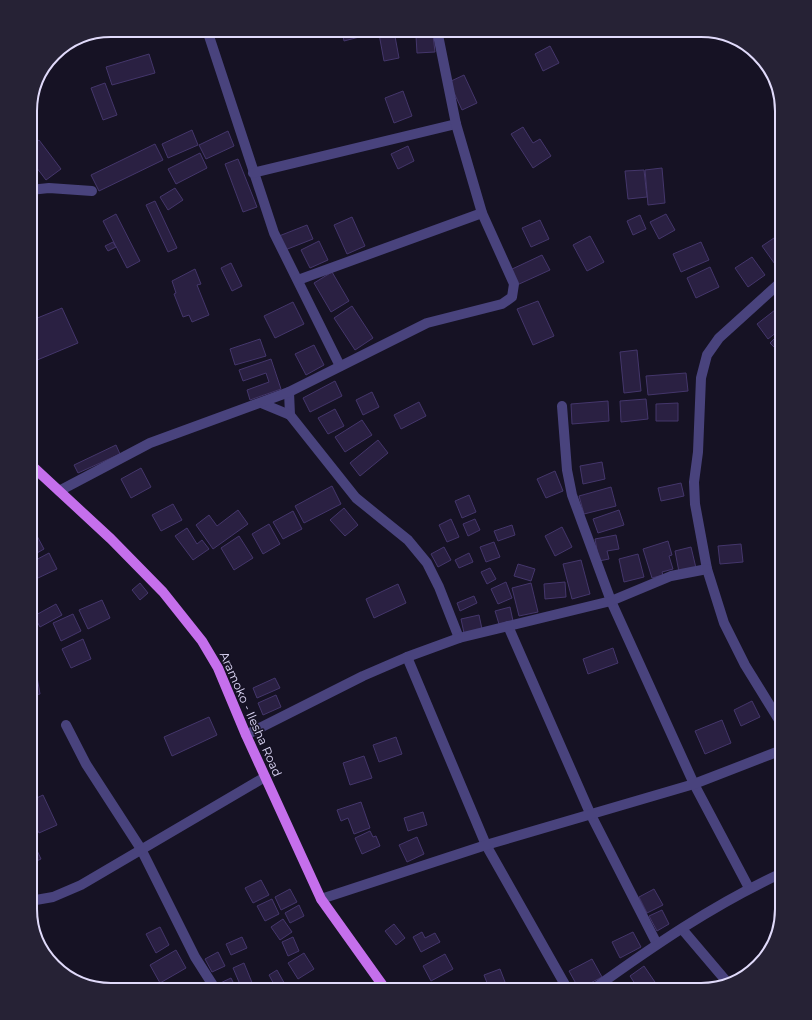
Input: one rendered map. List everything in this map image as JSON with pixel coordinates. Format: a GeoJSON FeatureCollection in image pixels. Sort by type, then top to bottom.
{"type":"FeatureCollection","features":[{"type":"Feature","properties":{"kind":"main road","name":"Aramoko - Ilesha Road"},"geometry":{"type":"LineString","coordinates":[[37,471],[111,539],[163,592],[198,636],[218,668],[246,735],[321,898],[381,983]]}},
{"type":"Feature","properties":{"kind":"street"},"geometry":{"type":"LineString","coordinates":[[209,37],[274,233],[340,366]]}},
{"type":"Feature","properties":{"kind":"street"},"geometry":{"type":"LineString","coordinates":[[58,491],[150,444],[180,431],[261,404],[289,392],[427,323],[502,304],[512,297],[514,284],[482,213],[456,124],[438,37]]}},
{"type":"Feature","properties":{"kind":"street"},"geometry":{"type":"LineString","coordinates":[[253,173],[456,124]]}},
{"type":"Feature","properties":{"kind":"street"},"geometry":{"type":"LineString","coordinates":[[37,189],[49,188],[92,191]]}},
{"type":"Feature","properties":{"kind":"street"},"geometry":{"type":"LineString","coordinates":[[298,280],[482,213]]}},
{"type":"Feature","properties":{"kind":"street"},"geometry":{"type":"LineString","coordinates":[[775,287],[719,338],[707,355],[701,378],[698,452],[694,482],[695,504],[707,569],[724,623],[745,665],[775,714]]}},
{"type":"Feature","properties":{"kind":"street"},"geometry":{"type":"LineString","coordinates":[[289,392],[290,415]]}},
{"type":"Feature","properties":{"kind":"street"},"geometry":{"type":"LineString","coordinates":[[261,404],[290,415],[356,498],[408,540],[427,563],[440,587],[459,638]]}},
{"type":"Feature","properties":{"kind":"street"},"geometry":{"type":"LineString","coordinates":[[562,406],[567,470],[572,495],[611,601],[694,784],[749,888]]}},
{"type":"Feature","properties":{"kind":"street"},"geometry":{"type":"LineString","coordinates":[[246,735],[363,676],[407,657],[459,638],[611,601],[671,576],[707,569]]}},
{"type":"Feature","properties":{"kind":"street"},"geometry":{"type":"LineString","coordinates":[[508,626],[590,813],[657,944]]}},
{"type":"Feature","properties":{"kind":"street"},"geometry":{"type":"LineString","coordinates":[[407,657],[486,845],[564,983]]}},
{"type":"Feature","properties":{"kind":"street"},"geometry":{"type":"LineString","coordinates":[[66,725],[86,764],[141,850],[196,957],[212,983]]}},
{"type":"Feature","properties":{"kind":"street"},"geometry":{"type":"LineString","coordinates":[[321,898],[590,813],[694,784],[775,753]]}},
{"type":"Feature","properties":{"kind":"street"},"geometry":{"type":"LineString","coordinates":[[37,900],[53,897],[81,885],[265,777]]}},
{"type":"Feature","properties":{"kind":"street"},"geometry":{"type":"LineString","coordinates":[[602,983],[657,944],[749,888],[775,876]]}},
{"type":"Feature","properties":{"kind":"street"},"geometry":{"type":"LineString","coordinates":[[682,929],[724,979]]}},
{"type":"Feature","properties":{"kind":"building"},"geometry":{"type":"Polygon","coordinates":[[[343,37],[359,37],[344,41],[343,37]]]}},
{"type":"Feature","properties":{"kind":"building"},"geometry":{"type":"Polygon","coordinates":[[[380,37],[395,37],[399,58],[384,61],[380,37]]]}},
{"type":"Feature","properties":{"kind":"building"},"geometry":{"type":"Polygon","coordinates":[[[416,37],[433,37],[435,52],[417,53],[416,37]]]}},
{"type":"Feature","properties":{"kind":"building"},"geometry":{"type":"Polygon","coordinates":[[[550,46],[559,63],[543,71],[535,54],[550,46]]]}},
{"type":"Feature","properties":{"kind":"building"},"geometry":{"type":"Polygon","coordinates":[[[149,54],[155,73],[112,85],[106,67],[149,54]]]}},
{"type":"Feature","properties":{"kind":"building"},"geometry":{"type":"Polygon","coordinates":[[[464,75],[477,103],[462,110],[449,82],[464,75]]]}},
{"type":"Feature","properties":{"kind":"building"},"geometry":{"type":"Polygon","coordinates":[[[105,83],[117,115],[103,120],[91,88],[105,83]]]}},
{"type":"Feature","properties":{"kind":"building"},"geometry":{"type":"Polygon","coordinates":[[[403,91],[412,116],[394,123],[385,98],[403,91]]]}},
{"type":"Feature","properties":{"kind":"building"},"geometry":{"type":"Polygon","coordinates":[[[523,127],[533,143],[540,139],[551,156],[533,168],[511,134],[523,127]]]}},
{"type":"Feature","properties":{"kind":"building"},"geometry":{"type":"Polygon","coordinates":[[[192,130],[198,145],[168,158],[162,144],[192,130]]]}},
{"type":"Feature","properties":{"kind":"building"},"geometry":{"type":"Polygon","coordinates":[[[228,131],[234,146],[206,159],[199,145],[228,131]]]}},
{"type":"Feature","properties":{"kind":"building"},"geometry":{"type":"Polygon","coordinates":[[[39,140],[61,169],[46,180],[37,168],[37,142],[39,140]]]}},
{"type":"Feature","properties":{"kind":"building"},"geometry":{"type":"Polygon","coordinates":[[[155,144],[163,160],[99,191],[91,175],[155,144]]]}},
{"type":"Feature","properties":{"kind":"building"},"geometry":{"type":"Polygon","coordinates":[[[408,146],[414,161],[398,169],[391,154],[408,146]]]}},
{"type":"Feature","properties":{"kind":"building"},"geometry":{"type":"Polygon","coordinates":[[[200,153],[207,168],[176,184],[168,169],[200,153]]]}},
{"type":"Feature","properties":{"kind":"building"},"geometry":{"type":"Polygon","coordinates":[[[238,159],[257,207],[243,212],[225,164],[238,159]]]}},
{"type":"Feature","properties":{"kind":"building"},"geometry":{"type":"Polygon","coordinates":[[[662,168],[665,203],[648,205],[645,170],[662,168]]]}},
{"type":"Feature","properties":{"kind":"building"},"geometry":{"type":"Polygon","coordinates":[[[644,170],[647,197],[628,199],[625,171],[644,170]]]}},
{"type":"Feature","properties":{"kind":"building"},"geometry":{"type":"Polygon","coordinates":[[[175,188],[183,200],[168,210],[160,197],[175,188]]]}},
{"type":"Feature","properties":{"kind":"building"},"geometry":{"type":"Polygon","coordinates":[[[155,201],[177,248],[168,252],[146,205],[155,201]]]}},
{"type":"Feature","properties":{"kind":"building"},"geometry":{"type":"Polygon","coordinates":[[[116,214],[140,261],[127,268],[103,221],[116,214]]]}},
{"type":"Feature","properties":{"kind":"building"},"geometry":{"type":"Polygon","coordinates":[[[666,214],[675,230],[659,239],[650,222],[666,214]]]}},
{"type":"Feature","properties":{"kind":"building"},"geometry":{"type":"Polygon","coordinates":[[[640,215],[646,229],[633,235],[627,221],[640,215]]]}},
{"type":"Feature","properties":{"kind":"building"},"geometry":{"type":"Polygon","coordinates":[[[352,217],[365,246],[347,254],[334,225],[352,217]]]}},
{"type":"Feature","properties":{"kind":"building"},"geometry":{"type":"Polygon","coordinates":[[[540,220],[549,239],[531,247],[522,228],[540,220]]]}},
{"type":"Feature","properties":{"kind":"building"},"geometry":{"type":"Polygon","coordinates":[[[307,225],[313,239],[285,250],[279,236],[307,225]]]}},
{"type":"Feature","properties":{"kind":"building"},"geometry":{"type":"Polygon","coordinates":[[[590,236],[604,262],[587,271],[573,245],[590,236]]]}},
{"type":"Feature","properties":{"kind":"building"},"geometry":{"type":"Polygon","coordinates":[[[774,238],[775,264],[762,246],[774,238]]]}},
{"type":"Feature","properties":{"kind":"building"},"geometry":{"type":"Polygon","coordinates":[[[319,241],[328,260],[310,268],[301,250],[319,241]]]}},
{"type":"Feature","properties":{"kind":"building"},"geometry":{"type":"Polygon","coordinates":[[[113,242],[116,247],[108,251],[105,246],[113,242]]]}},
{"type":"Feature","properties":{"kind":"building"},"geometry":{"type":"Polygon","coordinates":[[[701,242],[709,260],[681,272],[673,254],[701,242]]]}},
{"type":"Feature","properties":{"kind":"building"},"geometry":{"type":"Polygon","coordinates":[[[542,255],[550,270],[517,285],[510,270],[542,255]]]}},
{"type":"Feature","properties":{"kind":"building"},"geometry":{"type":"Polygon","coordinates":[[[752,257],[765,275],[748,287],[735,268],[752,257]]]}},
{"type":"Feature","properties":{"kind":"building"},"geometry":{"type":"Polygon","coordinates":[[[231,263],[242,286],[232,291],[221,268],[231,263]]]}},
{"type":"Feature","properties":{"kind":"building"},"geometry":{"type":"Polygon","coordinates":[[[710,267],[719,287],[696,298],[687,278],[710,267]]]}},
{"type":"Feature","properties":{"kind":"building"},"geometry":{"type":"Polygon","coordinates":[[[195,269],[201,284],[197,285],[209,315],[192,322],[189,315],[183,317],[174,294],[176,293],[172,281],[195,269]]]}},
{"type":"Feature","properties":{"kind":"building"},"geometry":{"type":"Polygon","coordinates":[[[332,272],[349,301],[331,312],[314,283],[332,272]]]}},
{"type":"Feature","properties":{"kind":"building"},"geometry":{"type":"Polygon","coordinates":[[[538,301],[554,336],[533,345],[517,309],[538,301]]]}},
{"type":"Feature","properties":{"kind":"building"},"geometry":{"type":"Polygon","coordinates":[[[293,302],[304,324],[275,338],[264,316],[293,302]]]}},
{"type":"Feature","properties":{"kind":"building"},"geometry":{"type":"Polygon","coordinates":[[[352,306],[373,338],[355,350],[334,318],[352,306]]]}},
{"type":"Feature","properties":{"kind":"building"},"geometry":{"type":"Polygon","coordinates":[[[62,308],[78,343],[37,360],[37,318],[62,308]]]}},
{"type":"Feature","properties":{"kind":"building"},"geometry":{"type":"Polygon","coordinates":[[[775,310],[775,334],[768,339],[757,324],[775,310]]]}},
{"type":"Feature","properties":{"kind":"building"},"geometry":{"type":"Polygon","coordinates":[[[775,338],[775,348],[770,343],[775,338]]]}},
{"type":"Feature","properties":{"kind":"building"},"geometry":{"type":"Polygon","coordinates":[[[260,339],[266,356],[235,365],[230,349],[260,339]]]}},
{"type":"Feature","properties":{"kind":"building"},"geometry":{"type":"Polygon","coordinates":[[[314,345],[324,365],[306,375],[295,354],[314,345]]]}},
{"type":"Feature","properties":{"kind":"building"},"geometry":{"type":"Polygon","coordinates":[[[637,350],[641,391],[624,393],[620,352],[637,350]]]}},
{"type":"Feature","properties":{"kind":"building"},"geometry":{"type":"Polygon","coordinates":[[[271,359],[281,389],[250,400],[247,390],[269,382],[266,373],[243,381],[239,370],[271,359]]]}},
{"type":"Feature","properties":{"kind":"building"},"geometry":{"type":"Polygon","coordinates":[[[686,373],[688,391],[648,395],[646,376],[686,373]]]}},
{"type":"Feature","properties":{"kind":"building"},"geometry":{"type":"Polygon","coordinates":[[[335,381],[342,396],[310,412],[303,398],[335,381]]]}},
{"type":"Feature","properties":{"kind":"building"},"geometry":{"type":"Polygon","coordinates":[[[372,392],[379,407],[363,415],[356,400],[372,392]]]}},
{"type":"Feature","properties":{"kind":"building"},"geometry":{"type":"Polygon","coordinates":[[[646,399],[648,419],[621,422],[620,401],[646,399]]]}},
{"type":"Feature","properties":{"kind":"building"},"geometry":{"type":"Polygon","coordinates":[[[608,401],[609,421],[572,424],[571,404],[608,401]]]}},
{"type":"Feature","properties":{"kind":"building"},"geometry":{"type":"Polygon","coordinates":[[[419,402],[426,416],[401,429],[394,415],[419,402]]]}},
{"type":"Feature","properties":{"kind":"building"},"geometry":{"type":"Polygon","coordinates":[[[678,403],[678,421],[656,421],[656,404],[678,403]]]}},
{"type":"Feature","properties":{"kind":"building"},"geometry":{"type":"Polygon","coordinates":[[[335,409],[344,426],[328,434],[318,418],[335,409]]]}},
{"type":"Feature","properties":{"kind":"building"},"geometry":{"type":"Polygon","coordinates":[[[362,420],[372,435],[345,452],[335,437],[362,420]]]}},
{"type":"Feature","properties":{"kind":"building"},"geometry":{"type":"Polygon","coordinates":[[[378,440],[388,453],[360,476],[350,463],[378,440]]]}},
{"type":"Feature","properties":{"kind":"building"},"geometry":{"type":"Polygon","coordinates":[[[116,445],[120,454],[78,473],[74,465],[116,445]]]}},
{"type":"Feature","properties":{"kind":"building"},"geometry":{"type":"Polygon","coordinates":[[[602,462],[605,479],[583,484],[580,466],[602,462]]]}},
{"type":"Feature","properties":{"kind":"building"},"geometry":{"type":"Polygon","coordinates":[[[141,468],[151,487],[131,498],[121,479],[141,468]]]}},
{"type":"Feature","properties":{"kind":"building"},"geometry":{"type":"Polygon","coordinates":[[[555,471],[563,491],[546,498],[537,479],[555,471]]]}},
{"type":"Feature","properties":{"kind":"building"},"geometry":{"type":"Polygon","coordinates":[[[681,483],[684,496],[661,501],[658,488],[681,483]]]}},
{"type":"Feature","properties":{"kind":"building"},"geometry":{"type":"Polygon","coordinates":[[[332,486],[341,504],[304,523],[295,506],[332,486]]]}},
{"type":"Feature","properties":{"kind":"building"},"geometry":{"type":"Polygon","coordinates":[[[611,487],[616,506],[584,514],[579,496],[611,487]]]}},
{"type":"Feature","properties":{"kind":"building"},"geometry":{"type":"Polygon","coordinates":[[[469,495],[476,512],[462,518],[455,501],[469,495]]]}},
{"type":"Feature","properties":{"kind":"building"},"geometry":{"type":"Polygon","coordinates":[[[173,504],[182,520],[161,531],[152,515],[173,504]]]}},
{"type":"Feature","properties":{"kind":"building"},"geometry":{"type":"Polygon","coordinates":[[[344,508],[358,525],[345,536],[330,520],[344,508]]]}},
{"type":"Feature","properties":{"kind":"building"},"geometry":{"type":"Polygon","coordinates":[[[238,510],[248,524],[213,549],[196,525],[209,515],[217,526],[238,510]]]}},
{"type":"Feature","properties":{"kind":"building"},"geometry":{"type":"Polygon","coordinates":[[[619,510],[624,525],[598,533],[593,519],[619,510]]]}},
{"type":"Feature","properties":{"kind":"building"},"geometry":{"type":"Polygon","coordinates":[[[293,511],[302,529],[283,539],[273,522],[293,511]]]}},
{"type":"Feature","properties":{"kind":"building"},"geometry":{"type":"Polygon","coordinates":[[[451,519],[459,537],[447,542],[439,525],[451,519]]]}},
{"type":"Feature","properties":{"kind":"building"},"geometry":{"type":"Polygon","coordinates":[[[475,519],[480,530],[468,536],[463,524],[475,519]]]}},
{"type":"Feature","properties":{"kind":"building"},"geometry":{"type":"Polygon","coordinates":[[[269,524],[280,544],[263,554],[252,534],[269,524]]]}},
{"type":"Feature","properties":{"kind":"building"},"geometry":{"type":"Polygon","coordinates":[[[512,525],[515,535],[498,541],[494,531],[512,525]]]}},
{"type":"Feature","properties":{"kind":"building"},"geometry":{"type":"Polygon","coordinates":[[[562,527],[572,547],[555,556],[545,536],[562,527]]]}},
{"type":"Feature","properties":{"kind":"building"},"geometry":{"type":"Polygon","coordinates":[[[187,528],[197,544],[202,540],[209,549],[193,560],[175,536],[187,528]]]}},
{"type":"Feature","properties":{"kind":"building"},"geometry":{"type":"Polygon","coordinates":[[[616,535],[619,549],[607,551],[609,559],[599,561],[595,539],[616,535]]]}},
{"type":"Feature","properties":{"kind":"building"},"geometry":{"type":"Polygon","coordinates":[[[37,536],[44,549],[37,553],[37,536]]]}},
{"type":"Feature","properties":{"kind":"building"},"geometry":{"type":"Polygon","coordinates":[[[239,536],[253,558],[234,570],[221,548],[239,536]]]}},
{"type":"Feature","properties":{"kind":"building"},"geometry":{"type":"Polygon","coordinates":[[[668,541],[672,555],[669,556],[673,569],[662,572],[663,575],[652,578],[643,549],[668,541]]]}},
{"type":"Feature","properties":{"kind":"building"},"geometry":{"type":"Polygon","coordinates":[[[494,542],[500,557],[486,562],[480,547],[494,542]]]}},
{"type":"Feature","properties":{"kind":"building"},"geometry":{"type":"Polygon","coordinates":[[[741,544],[743,562],[720,564],[718,546],[741,544]]]}},
{"type":"Feature","properties":{"kind":"building"},"geometry":{"type":"Polygon","coordinates":[[[444,547],[451,560],[438,567],[431,554],[444,547]]]}},
{"type":"Feature","properties":{"kind":"building"},"geometry":{"type":"Polygon","coordinates":[[[691,547],[696,568],[679,572],[675,551],[691,547]]]}},
{"type":"Feature","properties":{"kind":"building"},"geometry":{"type":"Polygon","coordinates":[[[49,553],[57,569],[38,578],[37,559],[49,553]]]}},
{"type":"Feature","properties":{"kind":"building"},"geometry":{"type":"Polygon","coordinates":[[[469,553],[473,562],[459,568],[455,560],[469,553]]]}},
{"type":"Feature","properties":{"kind":"building"},"geometry":{"type":"Polygon","coordinates":[[[638,554],[644,577],[624,582],[619,559],[638,554]]]}},
{"type":"Feature","properties":{"kind":"building"},"geometry":{"type":"Polygon","coordinates":[[[581,560],[590,594],[572,599],[563,564],[581,560]]]}},
{"type":"Feature","properties":{"kind":"building"},"geometry":{"type":"Polygon","coordinates":[[[518,564],[535,569],[531,581],[514,576],[518,564]]]}},
{"type":"Feature","properties":{"kind":"building"},"geometry":{"type":"Polygon","coordinates":[[[490,568],[496,579],[487,584],[481,572],[490,568]]]}},
{"type":"Feature","properties":{"kind":"building"},"geometry":{"type":"Polygon","coordinates":[[[506,582],[512,598],[498,604],[491,589],[506,582]]]}},
{"type":"Feature","properties":{"kind":"building"},"geometry":{"type":"Polygon","coordinates":[[[565,582],[566,597],[545,599],[544,584],[565,582]]]}},
{"type":"Feature","properties":{"kind":"building"},"geometry":{"type":"Polygon","coordinates":[[[140,583],[148,593],[140,600],[132,590],[140,583]]]}},
{"type":"Feature","properties":{"kind":"building"},"geometry":{"type":"Polygon","coordinates":[[[531,583],[538,612],[519,616],[512,588],[531,583]]]}},
{"type":"Feature","properties":{"kind":"building"},"geometry":{"type":"Polygon","coordinates":[[[398,584],[406,603],[374,618],[366,599],[398,584]]]}},
{"type":"Feature","properties":{"kind":"building"},"geometry":{"type":"Polygon","coordinates":[[[474,596],[477,603],[460,611],[457,603],[474,596]]]}},
{"type":"Feature","properties":{"kind":"building"},"geometry":{"type":"Polygon","coordinates":[[[102,600],[110,618],[88,629],[79,610],[102,600]]]}},
{"type":"Feature","properties":{"kind":"building"},"geometry":{"type":"Polygon","coordinates":[[[56,604],[62,615],[40,627],[37,622],[37,614],[56,604]]]}},
{"type":"Feature","properties":{"kind":"building"},"geometry":{"type":"Polygon","coordinates":[[[510,607],[513,621],[499,624],[495,611],[510,607]]]}},
{"type":"Feature","properties":{"kind":"building"},"geometry":{"type":"Polygon","coordinates":[[[73,614],[81,631],[61,641],[53,623],[73,614]]]}},
{"type":"Feature","properties":{"kind":"building"},"geometry":{"type":"Polygon","coordinates":[[[479,615],[482,629],[464,633],[461,619],[479,615]]]}},
{"type":"Feature","properties":{"kind":"building"},"geometry":{"type":"Polygon","coordinates":[[[83,639],[91,659],[71,668],[62,649],[83,639]]]}},
{"type":"Feature","properties":{"kind":"building"},"geometry":{"type":"Polygon","coordinates":[[[613,648],[618,663],[588,674],[583,659],[613,648]]]}},
{"type":"Feature","properties":{"kind":"building"},"geometry":{"type":"Polygon","coordinates":[[[37,677],[40,694],[37,695],[37,677]]]}},
{"type":"Feature","properties":{"kind":"building"},"geometry":{"type":"Polygon","coordinates":[[[275,678],[280,688],[257,698],[253,688],[275,678]]]}},
{"type":"Feature","properties":{"kind":"building"},"geometry":{"type":"Polygon","coordinates":[[[276,695],[281,707],[263,715],[258,703],[276,695]]]}},
{"type":"Feature","properties":{"kind":"building"},"geometry":{"type":"Polygon","coordinates":[[[752,701],[760,717],[741,726],[734,710],[752,701]]]}},
{"type":"Feature","properties":{"kind":"building"},"geometry":{"type":"Polygon","coordinates":[[[209,717],[217,735],[172,756],[164,737],[209,717]]]}},
{"type":"Feature","properties":{"kind":"building"},"geometry":{"type":"Polygon","coordinates":[[[722,720],[731,743],[705,754],[695,731],[722,720]]]}},
{"type":"Feature","properties":{"kind":"building"},"geometry":{"type":"Polygon","coordinates":[[[396,737],[402,754],[379,762],[373,745],[396,737]]]}},
{"type":"Feature","properties":{"kind":"building"},"geometry":{"type":"Polygon","coordinates":[[[364,756],[372,778],[350,785],[343,763],[364,756]]]}},
{"type":"Feature","properties":{"kind":"building"},"geometry":{"type":"Polygon","coordinates":[[[43,795],[57,825],[39,833],[37,829],[37,798],[43,795]]]}},
{"type":"Feature","properties":{"kind":"building"},"geometry":{"type":"Polygon","coordinates":[[[361,802],[370,828],[354,834],[348,818],[341,821],[337,810],[361,802]]]}},
{"type":"Feature","properties":{"kind":"building"},"geometry":{"type":"Polygon","coordinates":[[[423,812],[427,825],[408,831],[404,818],[423,812]]]}},
{"type":"Feature","properties":{"kind":"building"},"geometry":{"type":"Polygon","coordinates":[[[370,831],[373,837],[376,836],[380,846],[362,854],[355,838],[370,831]]]}},
{"type":"Feature","properties":{"kind":"building"},"geometry":{"type":"Polygon","coordinates":[[[417,837],[424,854],[407,862],[399,845],[417,837]]]}},
{"type":"Feature","properties":{"kind":"building"},"geometry":{"type":"Polygon","coordinates":[[[37,851],[41,859],[37,861],[37,851]]]}},
{"type":"Feature","properties":{"kind":"building"},"geometry":{"type":"Polygon","coordinates":[[[261,880],[269,895],[253,903],[245,888],[261,880]]]}},
{"type":"Feature","properties":{"kind":"building"},"geometry":{"type":"Polygon","coordinates":[[[290,889],[297,902],[281,910],[275,897],[290,889]]]}},
{"type":"Feature","properties":{"kind":"building"},"geometry":{"type":"Polygon","coordinates":[[[654,889],[663,905],[647,913],[639,897],[654,889]]]}},
{"type":"Feature","properties":{"kind":"building"},"geometry":{"type":"Polygon","coordinates":[[[272,899],[279,914],[265,921],[257,906],[272,899]]]}},
{"type":"Feature","properties":{"kind":"building"},"geometry":{"type":"Polygon","coordinates":[[[299,905],[304,916],[290,923],[285,913],[299,905]]]}},
{"type":"Feature","properties":{"kind":"building"},"geometry":{"type":"Polygon","coordinates":[[[662,910],[669,924],[657,931],[649,916],[662,910]]]}},
{"type":"Feature","properties":{"kind":"building"},"geometry":{"type":"Polygon","coordinates":[[[283,919],[292,932],[280,940],[271,927],[283,919]]]}},
{"type":"Feature","properties":{"kind":"building"},"geometry":{"type":"Polygon","coordinates":[[[394,924],[405,938],[396,945],[385,931],[394,924]]]}},
{"type":"Feature","properties":{"kind":"building"},"geometry":{"type":"Polygon","coordinates":[[[160,927],[169,945],[156,953],[146,934],[160,927]]]}},
{"type":"Feature","properties":{"kind":"building"},"geometry":{"type":"Polygon","coordinates":[[[422,932],[425,938],[435,933],[440,942],[421,952],[413,937],[422,932]]]}},
{"type":"Feature","properties":{"kind":"building"},"geometry":{"type":"Polygon","coordinates":[[[633,932],[641,947],[620,958],[612,942],[633,932]]]}},
{"type":"Feature","properties":{"kind":"building"},"geometry":{"type":"Polygon","coordinates":[[[242,937],[247,948],[231,955],[226,944],[242,937]]]}},
{"type":"Feature","properties":{"kind":"building"},"geometry":{"type":"Polygon","coordinates":[[[293,937],[299,951],[288,956],[282,942],[293,937]]]}},
{"type":"Feature","properties":{"kind":"building"},"geometry":{"type":"Polygon","coordinates":[[[176,950],[186,968],[160,983],[150,965],[176,950]]]}},
{"type":"Feature","properties":{"kind":"building"},"geometry":{"type":"Polygon","coordinates":[[[218,952],[225,966],[212,972],[205,959],[218,952]]]}},
{"type":"Feature","properties":{"kind":"building"},"geometry":{"type":"Polygon","coordinates":[[[304,953],[314,969],[298,979],[288,963],[304,953]]]}},
{"type":"Feature","properties":{"kind":"building"},"geometry":{"type":"Polygon","coordinates":[[[445,954],[453,969],[431,981],[423,966],[445,954]]]}},
{"type":"Feature","properties":{"kind":"building"},"geometry":{"type":"Polygon","coordinates":[[[592,959],[602,977],[590,983],[576,983],[569,971],[592,959]]]}},
{"type":"Feature","properties":{"kind":"building"},"geometry":{"type":"Polygon","coordinates":[[[244,963],[252,983],[239,983],[233,968],[244,963]]]}},
{"type":"Feature","properties":{"kind":"building"},"geometry":{"type":"Polygon","coordinates":[[[644,966],[656,983],[634,983],[630,976],[644,966]]]}},
{"type":"Feature","properties":{"kind":"building"},"geometry":{"type":"Polygon","coordinates":[[[500,969],[505,982],[487,983],[484,975],[500,969]]]}},
{"type":"Feature","properties":{"kind":"building"},"geometry":{"type":"Polygon","coordinates":[[[277,970],[284,983],[273,983],[269,975],[277,970]]]}},
{"type":"Feature","properties":{"kind":"building"},"geometry":{"type":"Polygon","coordinates":[[[231,978],[234,983],[220,983],[231,978]]]}}]}
